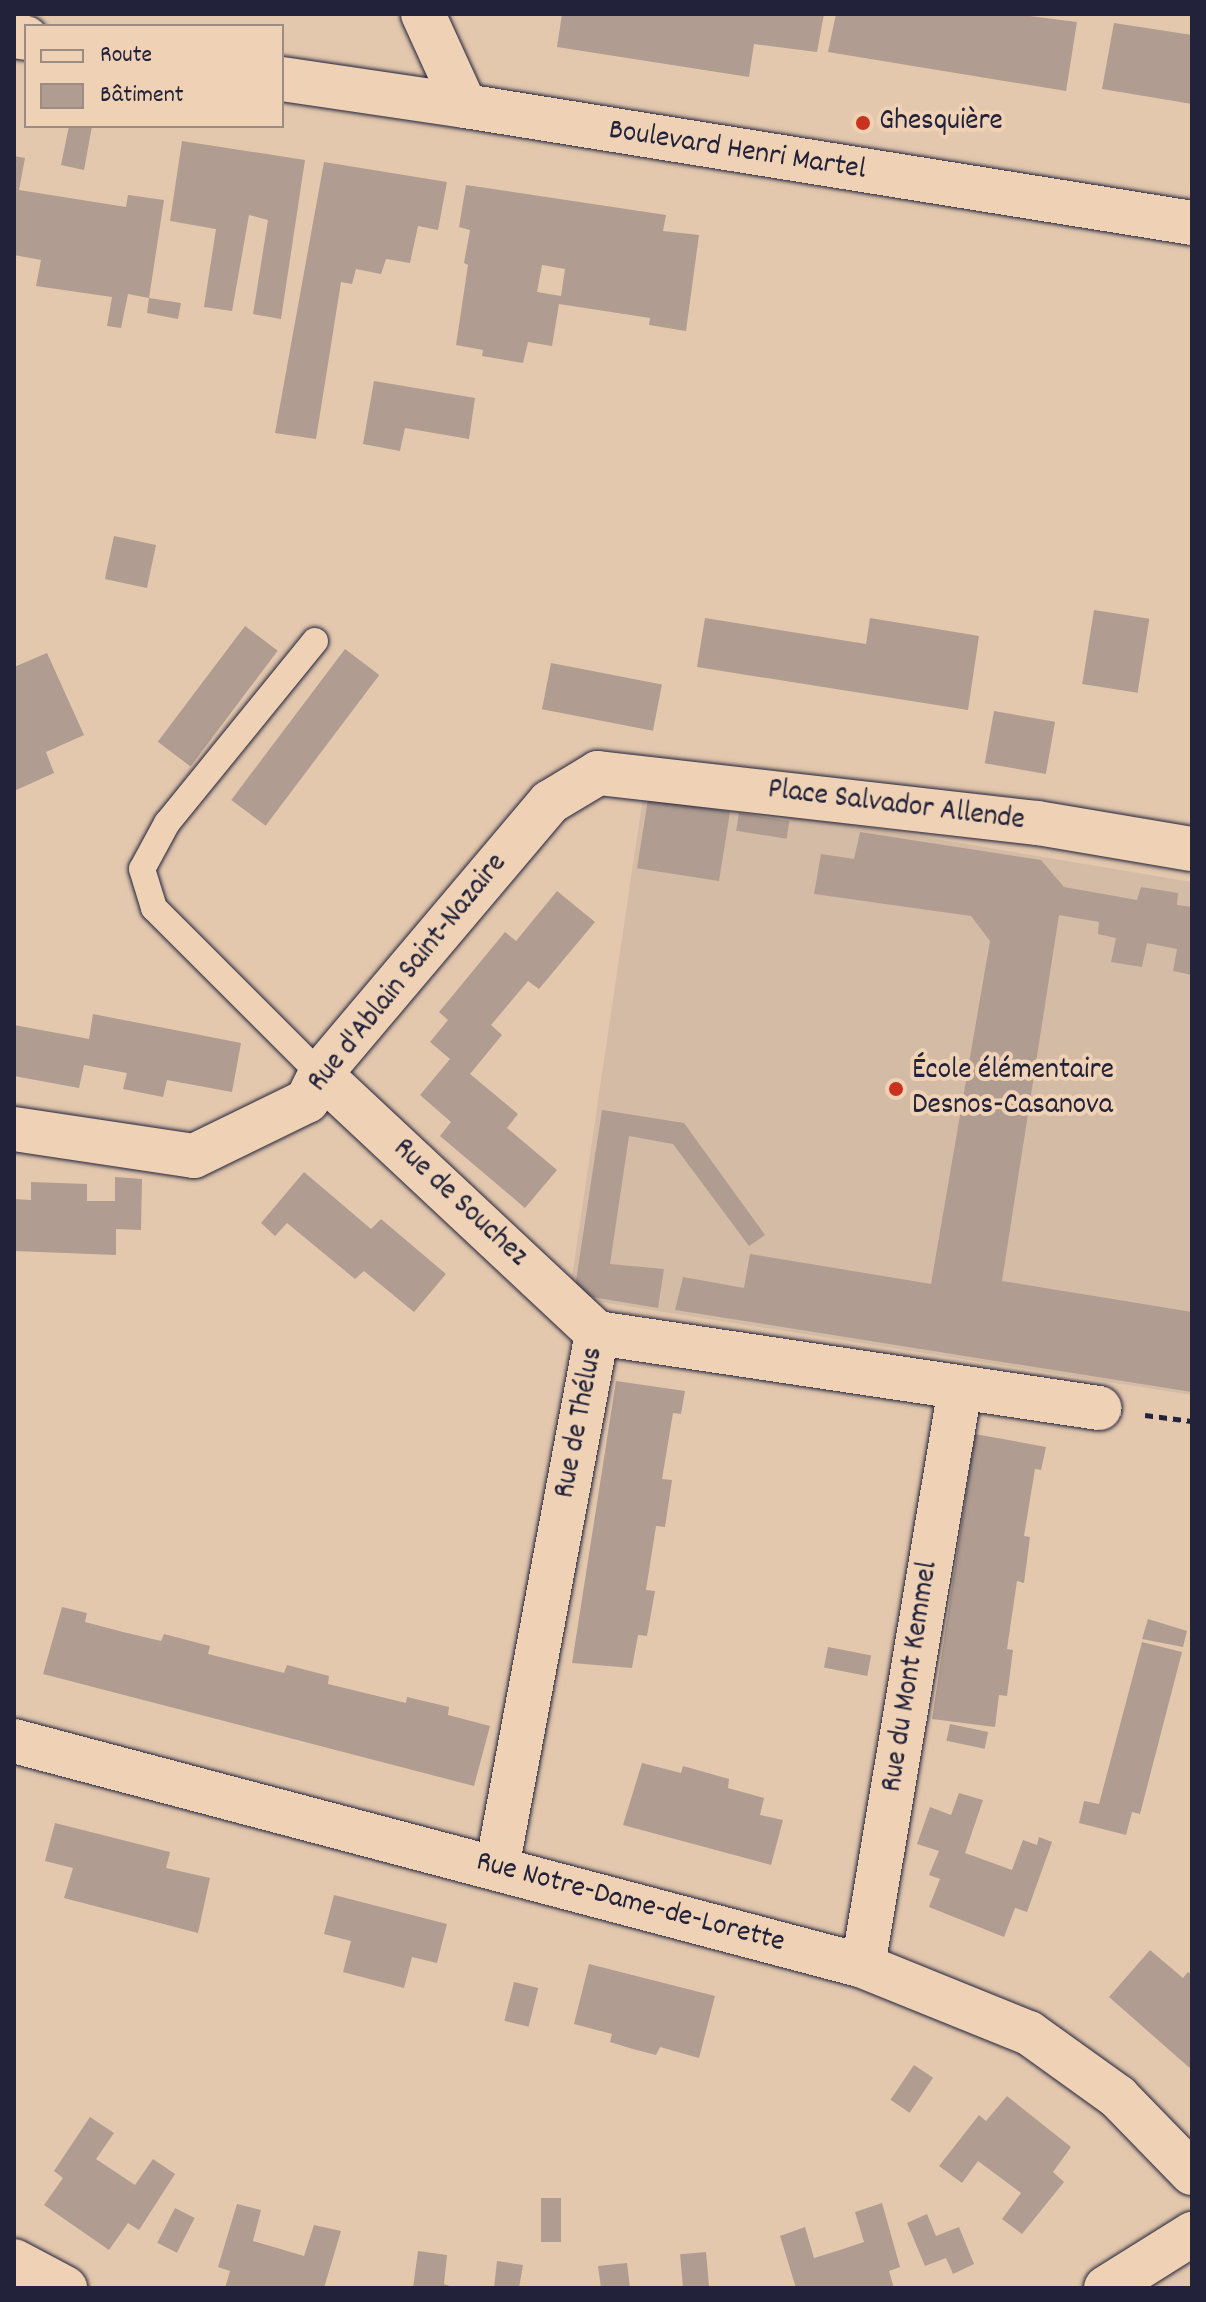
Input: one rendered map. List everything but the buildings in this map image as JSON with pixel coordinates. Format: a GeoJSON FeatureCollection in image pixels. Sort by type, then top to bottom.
{"type":"FeatureCollection","features":[{"type":"Feature","properties":{"kind":"street"},"geometry":{"type":"LineString","coordinates":[[423,14],[465,106]]}},
{"type":"Feature","properties":{"kind":"street","name":"Boulevard Henri Martel"},"geometry":{"type":"LineString","coordinates":[[284,79],[1192,223]]}},
{"type":"Feature","properties":{"kind":"street","name":"Rue d'Ablain Saint-Nazaire"},"geometry":{"type":"LineString","coordinates":[[14,1129],[194,1156],[307,1101],[320,1074],[550,802],[598,773]]}},
{"type":"Feature","properties":{"kind":"street","name":"Place Salvador Allende"},"geometry":{"type":"LineString","coordinates":[[598,773],[1038,823],[1192,849]]}},
{"type":"Feature","properties":{"kind":"street","name":"Rue de Souchez"},"geometry":{"type":"LineString","coordinates":[[320,1074],[597,1333]]}},
{"type":"Feature","properties":{"kind":"street","name":"Rue de Thélus"},"geometry":{"type":"LineString","coordinates":[[497,1868],[597,1333],[1099,1408]]}},
{"type":"Feature","properties":{"kind":"street","name":"Rue du Mont Kemmel"},"geometry":{"type":"LineString","coordinates":[[863,1966],[960,1388]]}},
{"type":"Feature","properties":{"kind":"street","name":"Rue Notre-Dame-de-Lorette"},"geometry":{"type":"LineString","coordinates":[[14,1741],[863,1966],[1029,2033],[1118,2097],[1192,2173]]}},
{"type":"Feature","properties":{"kind":"street"},"geometry":{"type":"LineString","coordinates":[[1106,2288],[1192,2234]]}},
{"type":"Feature","properties":{"kind":"street"},"geometry":{"type":"LineString","coordinates":[[14,2261],[65,2288]]}},
{"type":"Feature","properties":{"kind":"lane"},"geometry":{"type":"LineString","coordinates":[[315,641],[167,823],[142,869],[154,908],[320,1074]]}},
{"type":"Feature","properties":{"kind":"shaded area","name":"École élémentaire Desnos-Casanova"},"geometry":{"type":"Polygon","coordinates":[[[644,790],[1192,882],[1192,1395],[569,1297],[644,790]]]}},
{"type":"Feature","properties":{"kind":"place","name":"Ghesquière"},"geometry":{"type":"Point","coordinates":[863,123]}},
{"type":"Feature","properties":{"kind":"place","name":"École élémentaire Desnos-Casanova"},"geometry":{"type":"Point","coordinates":[896,1089]}}]}
